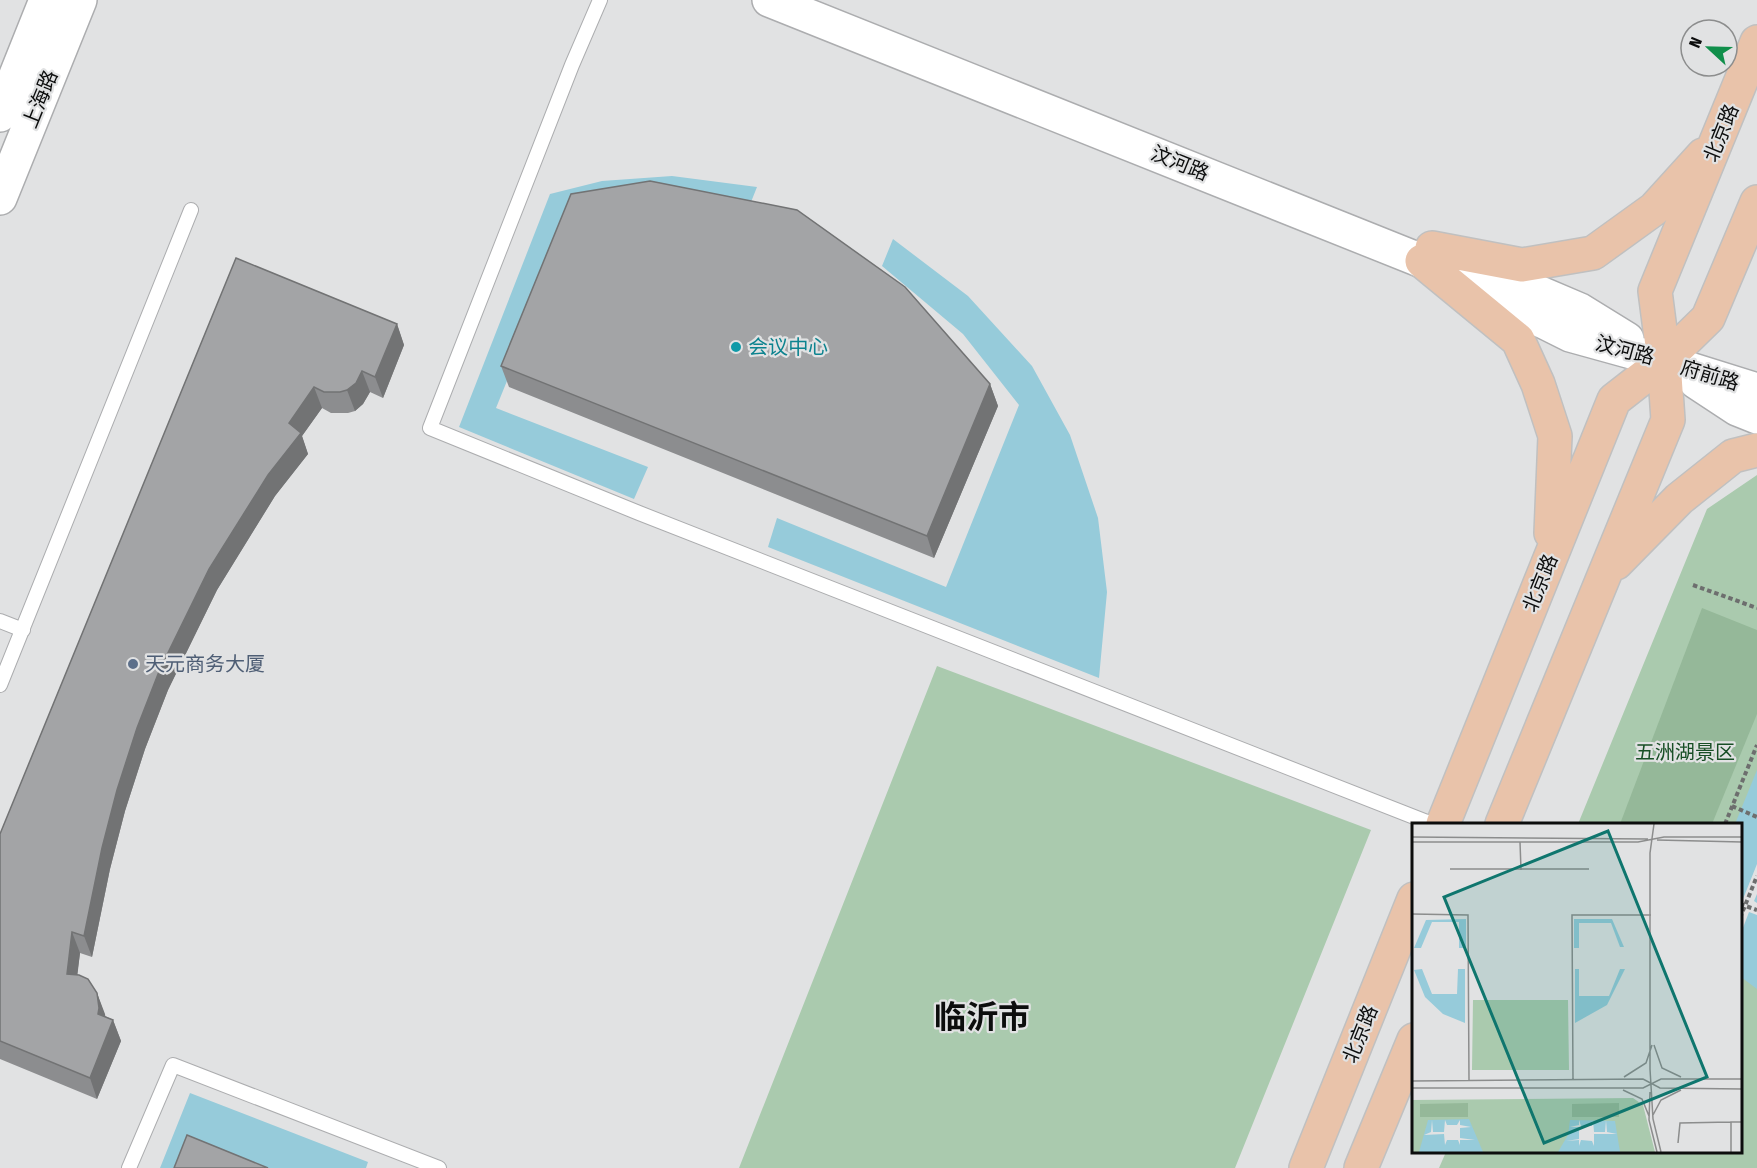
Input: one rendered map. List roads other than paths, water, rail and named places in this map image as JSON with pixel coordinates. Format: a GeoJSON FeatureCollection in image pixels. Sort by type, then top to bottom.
{"type":"FeatureCollection","features":[{"type":"Feature","properties":{"kind":"main road","name":"北京路"},"geometry":{"type":"LineString","coordinates":[[1503,823],[1668,420],[1664,361],[1655,291],[1757,42]]}},
{"type":"Feature","properties":{"kind":"main road"},"geometry":{"type":"LineString","coordinates":[[1427,254],[1522,265],[1593,253],[1654,209],[1720,136]]}},
{"type":"Feature","properties":{"kind":"main road","name":"北京路"},"geometry":{"type":"LineString","coordinates":[[1444,823],[1614,400],[1664,361],[1708,318],[1757,202]]}},
{"type":"Feature","properties":{"kind":"main road"},"geometry":{"type":"LineString","coordinates":[[1427,254],[1518,340],[1538,384],[1555,436],[1550,557]]}},
{"type":"Feature","properties":{"kind":"main road"},"geometry":{"type":"LineString","coordinates":[[1605,575],[1679,499],[1734,456],[1757,450]]}},
{"type":"Feature","properties":{"kind":"main road","name":"北京路"},"geometry":{"type":"LineString","coordinates":[[1306,1168],[1412,902]]}},
{"type":"Feature","properties":{"kind":"main road"},"geometry":{"type":"LineString","coordinates":[[1361,1168],[1412,1042]]}},
{"type":"Feature","properties":{"kind":"street","name":"上海路"},"geometry":{"type":"LineString","coordinates":[[0,115],[46,0]]}},
{"type":"Feature","properties":{"kind":"street","name":"上海路"},"geometry":{"type":"LineString","coordinates":[[0,198],[80,0]]}},
{"type":"Feature","properties":{"kind":"street","name":"汶河路"},"geometry":{"type":"LineString","coordinates":[[769,0],[1427,254]]}},
{"type":"Feature","properties":{"kind":"street","name":"汶河路"},"geometry":{"type":"LineString","coordinates":[[812,0],[1427,254],[1570,334],[1664,361]]}},
{"type":"Feature","properties":{"kind":"street","name":"府前路"},"geometry":{"type":"LineString","coordinates":[[1664,361],[1757,390]]}},
{"type":"Feature","properties":{"kind":"street","name":"府前路"},"geometry":{"type":"LineString","coordinates":[[1664,361],[1737,409],[1757,417]]}},
{"type":"Feature","properties":{"kind":"lane"},"geometry":{"type":"LineString","coordinates":[[600,0],[572,65],[430,428],[661,522],[1427,823]]}},
{"type":"Feature","properties":{"kind":"lane"},"geometry":{"type":"LineString","coordinates":[[0,685],[191,210]]}},
{"type":"Feature","properties":{"kind":"lane"},"geometry":{"type":"LineString","coordinates":[[0,621],[23,630]]}},
{"type":"Feature","properties":{"kind":"lane"},"geometry":{"type":"LineString","coordinates":[[129,1168],[173,1065],[439,1168]]}},
{"type":"Feature","properties":{"kind":"water"},"geometry":{"type":"Polygon","coordinates":[[[672,176],[757,187],[747,212],[577,209],[496,408],[648,467],[634,499],[459,427],[550,194],[602,181],[672,176]]]}},
{"type":"Feature","properties":{"kind":"water"},"geometry":{"type":"Polygon","coordinates":[[[893,239],[968,296],[1032,366],[1070,435],[1098,518],[1107,592],[1099,678],[768,547],[777,518],[946,587],[1019,405],[963,334],[882,266],[893,239]]]}},
{"type":"Feature","properties":{"kind":"water"},"geometry":{"type":"Polygon","coordinates":[[[1757,770],[1757,989],[1742,978],[1742,823],[1735,823],[1757,770]]]}},
{"type":"Feature","properties":{"kind":"water"},"geometry":{"type":"Polygon","coordinates":[[[190,1093],[368,1162],[366,1168],[160,1168],[190,1093]]]}},
{"type":"Feature","properties":{"kind":"place","name":"会议中心"},"geometry":{"type":"Point","coordinates":[736,347]}},
{"type":"Feature","properties":{"kind":"place","name":"天元商务大厦"},"geometry":{"type":"Point","coordinates":[133,664]}},
{"type":"Feature","properties":{"kind":"district","name":"临沂市"},"geometry":{"type":"Point","coordinates":[982,1017]}},
{"type":"Feature","properties":{"kind":"park label","name":"五洲湖景区"},"geometry":{"type":"Point","coordinates":[1685,752]}}]}
